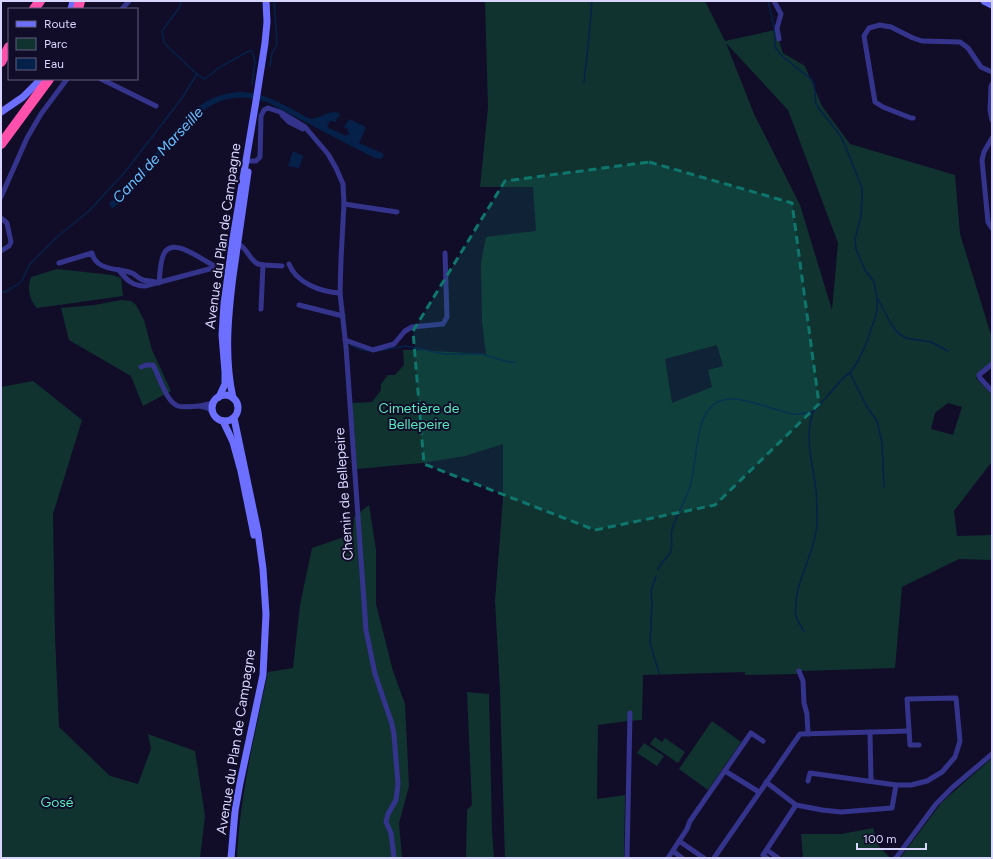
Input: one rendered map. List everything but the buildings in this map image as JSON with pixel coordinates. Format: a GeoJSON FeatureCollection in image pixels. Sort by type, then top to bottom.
{"type":"FeatureCollection","features":[{"type":"Feature","properties":{"kind":"highway"},"geometry":{"type":"LineString","coordinates":[[1,62],[8,49]]}},
{"type":"Feature","properties":{"kind":"highway"},"geometry":{"type":"LineString","coordinates":[[1,144],[48,80]]}},
{"type":"Feature","properties":{"kind":"main road","name":"Avenue du Plan de Campagne"},"geometry":{"type":"LineString","coordinates":[[233,398],[231,389],[228,337],[230,302],[267,22],[268,1]]}},
{"type":"Feature","properties":{"kind":"main road"},"geometry":{"type":"LineString","coordinates":[[984,1],[992,6]]}},
{"type":"Feature","properties":{"kind":"main road"},"geometry":{"type":"LineString","coordinates":[[1,111],[21,95],[34,80]]}},
{"type":"Feature","properties":{"kind":"main road"},"geometry":{"type":"LineString","coordinates":[[1,111],[22,97],[40,80]]}},
{"type":"Feature","properties":{"kind":"main road","name":"Avenue du Plan de Campagne"},"geometry":{"type":"LineString","coordinates":[[219,396],[225,384],[222,335],[224,304],[248,161]]}},
{"type":"Feature","properties":{"kind":"main road"},"geometry":{"type":"LineString","coordinates":[[226,395],[233,398],[238,406],[238,410],[234,418],[224,421],[220,420],[212,411],[213,403],[219,396],[226,395]]}},
{"type":"Feature","properties":{"kind":"main road","name":"Avenue du Plan de Campagne"},"geometry":{"type":"LineString","coordinates":[[231,858],[236,804],[263,675],[266,614],[263,569],[258,532],[234,418]]}},
{"type":"Feature","properties":{"kind":"main road","name":"Avenue du Plan de Campagne"},"geometry":{"type":"LineString","coordinates":[[224,421],[233,442],[239,464],[255,537],[261,612],[261,650],[259,671],[235,785],[227,858]]}},
{"type":"Feature","properties":{"kind":"street"},"geometry":{"type":"LineString","coordinates":[[774,1],[781,14],[777,28],[779,39]]}},
{"type":"Feature","properties":{"kind":"street"},"geometry":{"type":"LineString","coordinates":[[913,118],[883,107],[875,102],[864,36],[869,28],[880,25],[886,26],[922,41],[960,42],[968,48],[981,67],[992,72]]}},
{"type":"Feature","properties":{"kind":"street"},"geometry":{"type":"LineString","coordinates":[[1,198],[27,138],[41,114],[66,80]]}},
{"type":"Feature","properties":{"kind":"street"},"geometry":{"type":"LineString","coordinates":[[103,80],[156,106]]}},
{"type":"Feature","properties":{"kind":"street"},"geometry":{"type":"LineString","coordinates":[[992,84],[990,110],[992,120]]}},
{"type":"Feature","properties":{"kind":"street","name":"Chemin de Bellepeire"},"geometry":{"type":"LineString","coordinates":[[248,161],[258,160],[261,155],[261,116],[263,111],[268,108],[280,112],[302,125],[308,131],[328,154],[343,184],[344,204],[340,293],[345,340],[366,630],[375,674],[392,724],[394,735],[398,784],[396,800],[388,814],[386,822],[391,833],[394,858]]}},
{"type":"Feature","properties":{"kind":"street"},"geometry":{"type":"LineString","coordinates":[[992,138],[984,152],[982,160],[988,222],[992,228]]}},
{"type":"Feature","properties":{"kind":"street"},"geometry":{"type":"LineString","coordinates":[[344,204],[397,212]]}},
{"type":"Feature","properties":{"kind":"street"},"geometry":{"type":"LineString","coordinates":[[1,218],[6,223],[11,242],[9,246],[1,251]]}},
{"type":"Feature","properties":{"kind":"street"},"geometry":{"type":"LineString","coordinates":[[237,243],[244,246],[255,262],[262,265],[282,266]]}},
{"type":"Feature","properties":{"kind":"street"},"geometry":{"type":"LineString","coordinates":[[159,283],[164,253],[168,249],[175,246],[218,267]]}},
{"type":"Feature","properties":{"kind":"street"},"geometry":{"type":"LineString","coordinates":[[59,262],[92,253],[93,258],[101,265],[110,269],[134,274],[143,280],[159,283]]}},
{"type":"Feature","properties":{"kind":"street"},"geometry":{"type":"LineString","coordinates":[[345,340],[373,350],[394,344],[405,331],[412,327],[443,324],[447,317],[445,253]]}},
{"type":"Feature","properties":{"kind":"street"},"geometry":{"type":"LineString","coordinates":[[289,264],[298,278],[306,284],[340,293]]}},
{"type":"Feature","properties":{"kind":"street"},"geometry":{"type":"LineString","coordinates":[[260,309],[262,265]]}},
{"type":"Feature","properties":{"kind":"street"},"geometry":{"type":"LineString","coordinates":[[119,270],[129,282],[135,285],[145,286],[218,267],[229,268]]}},
{"type":"Feature","properties":{"kind":"street"},"geometry":{"type":"LineString","coordinates":[[299,305],[343,316]]}},
{"type":"Feature","properties":{"kind":"street"},"geometry":{"type":"LineString","coordinates":[[992,364],[979,375],[992,391]]}},
{"type":"Feature","properties":{"kind":"street"},"geometry":{"type":"LineString","coordinates":[[141,367],[153,365],[167,395],[174,404],[184,407],[213,403]]}},
{"type":"Feature","properties":{"kind":"street"},"geometry":{"type":"LineString","coordinates":[[200,406],[208,408],[214,414]]}},
{"type":"Feature","properties":{"kind":"street"},"geometry":{"type":"LineString","coordinates":[[799,672],[803,681],[808,734]]}},
{"type":"Feature","properties":{"kind":"street"},"geometry":{"type":"LineString","coordinates":[[808,782],[810,773],[896,785],[911,785],[927,781],[942,772],[955,757],[960,740],[956,698],[906,699],[910,745],[919,745]]}},
{"type":"Feature","properties":{"kind":"street"},"geometry":{"type":"LineString","coordinates":[[627,858],[630,714]]}},
{"type":"Feature","properties":{"kind":"street"},"geometry":{"type":"LineString","coordinates":[[714,858],[800,734],[909,731]]}},
{"type":"Feature","properties":{"kind":"street"},"geometry":{"type":"LineString","coordinates":[[870,732],[872,781]]}},
{"type":"Feature","properties":{"kind":"street"},"geometry":{"type":"LineString","coordinates":[[668,858],[694,816],[751,733],[763,741]]}},
{"type":"Feature","properties":{"kind":"street"},"geometry":{"type":"LineString","coordinates":[[896,858],[936,804],[953,787],[992,754]]}},
{"type":"Feature","properties":{"kind":"street"},"geometry":{"type":"LineString","coordinates":[[726,770],[759,792]]}},
{"type":"Feature","properties":{"kind":"street"},"geometry":{"type":"LineString","coordinates":[[766,782],[796,805],[841,812],[892,808],[896,785]]}},
{"type":"Feature","properties":{"kind":"street"},"geometry":{"type":"LineString","coordinates":[[767,858],[763,855],[796,805]]}},
{"type":"Feature","properties":{"kind":"street"},"geometry":{"type":"LineString","coordinates":[[679,841],[704,858]]}},
{"type":"Feature","properties":{"kind":"street"},"geometry":{"type":"LineString","coordinates":[[767,850],[778,858]]}},
{"type":"Feature","properties":{"kind":"street"},"geometry":{"type":"LineString","coordinates":[[673,851],[682,858]]}},
{"type":"Feature","properties":{"kind":"highlighted area"},"geometry":{"type":"Polygon","coordinates":[[[649,162],[792,203],[819,404],[715,505],[595,530],[424,464],[413,331],[505,181],[649,162]]]}},
{"type":"Feature","properties":{"kind":"green space","name":"Cimetière de Bellepeire"},"geometry":{"type":"Polygon","coordinates":[[[485,1],[705,1],[725,41],[775,30],[783,53],[805,66],[822,106],[850,144],[955,175],[960,234],[992,338],[992,367],[976,378],[992,395],[992,465],[990,464],[954,511],[957,536],[992,535],[992,560],[959,559],[902,587],[895,668],[802,671],[797,674],[745,675],[745,672],[643,675],[642,720],[598,725],[597,799],[625,795],[624,858],[505,858],[500,691],[495,601],[503,498],[503,444],[465,456],[422,463],[357,469],[352,403],[372,402],[381,390],[381,384],[388,375],[395,375],[404,365],[403,350],[486,354],[482,322],[481,263],[486,237],[536,231],[533,187],[480,187],[488,108],[485,1]],[[726,43],[754,114],[800,205],[832,310],[838,243],[788,110],[726,43]],[[717,345],[665,359],[672,403],[712,387],[708,370],[723,366],[717,345]],[[948,403],[935,413],[931,429],[953,435],[962,407],[948,403]]]}},
{"type":"Feature","properties":{"kind":"green space"},"geometry":{"type":"Polygon","coordinates":[[[57,269],[112,275],[121,278],[123,296],[37,308],[32,301],[30,293],[29,285],[31,277],[57,269]]]}},
{"type":"Feature","properties":{"kind":"green space"},"geometry":{"type":"Polygon","coordinates":[[[121,300],[131,301],[136,305],[144,320],[152,350],[171,391],[143,406],[131,376],[69,340],[61,308],[95,305],[121,300]]]}},
{"type":"Feature","properties":{"kind":"green space","name":"Gosé"},"geometry":{"type":"Polygon","coordinates":[[[33,381],[82,420],[53,514],[55,637],[59,727],[110,776],[138,784],[151,749],[148,734],[195,751],[205,816],[200,858],[1,858],[1,387],[33,381]]]}},
{"type":"Feature","properties":{"kind":"green space"},"geometry":{"type":"Polygon","coordinates":[[[369,505],[376,550],[376,604],[393,671],[405,704],[409,786],[399,823],[402,858],[237,858],[241,811],[253,741],[268,672],[293,668],[300,605],[312,548],[353,534],[354,517],[369,505]]]}},
{"type":"Feature","properties":{"kind":"green space"},"geometry":{"type":"Polygon","coordinates":[[[467,692],[489,694],[494,858],[466,858],[467,810],[472,805],[467,692]]]}},
{"type":"Feature","properties":{"kind":"green space"},"geometry":{"type":"Polygon","coordinates":[[[712,721],[741,742],[708,790],[679,769],[712,721]]]}},
{"type":"Feature","properties":{"kind":"green space"},"geometry":{"type":"Polygon","coordinates":[[[655,737],[662,742],[665,738],[685,752],[678,763],[650,744],[655,737]]]}},
{"type":"Feature","properties":{"kind":"green space"},"geometry":{"type":"Polygon","coordinates":[[[644,743],[664,756],[657,766],[637,753],[644,743]]]}},
{"type":"Feature","properties":{"kind":"green space"},"geometry":{"type":"Polygon","coordinates":[[[992,758],[992,858],[900,858],[942,802],[992,758]]]}},
{"type":"Feature","properties":{"kind":"green space"},"geometry":{"type":"Polygon","coordinates":[[[873,828],[878,845],[890,858],[803,858],[801,834],[842,834],[873,828]]]}},
{"type":"Feature","properties":{"kind":"water","name":"Canal de Marseille"},"geometry":{"type":"Polygon","coordinates":[[[240,92],[268,98],[310,119],[337,112],[340,114],[339,117],[337,116],[337,119],[335,119],[337,120],[336,122],[330,121],[327,127],[346,136],[347,134],[350,135],[347,130],[348,129],[344,127],[349,119],[366,127],[359,143],[384,154],[382,159],[375,158],[267,102],[251,98],[224,100],[212,105],[191,121],[136,186],[112,209],[109,203],[121,193],[189,114],[212,98],[240,92]]]}},
{"type":"Feature","properties":{"kind":"water"},"geometry":{"type":"Polygon","coordinates":[[[293,151],[303,156],[299,168],[288,166],[293,151]]]}},
{"type":"Feature","properties":{"kind":"waterway"},"geometry":{"type":"LineString","coordinates":[[181,1],[179,8],[162,31],[164,42],[168,47],[198,75],[205,79],[217,69],[249,51],[252,51],[255,61],[252,85]]}},
{"type":"Feature","properties":{"kind":"waterway"},"geometry":{"type":"LineString","coordinates":[[270,66],[272,53],[277,44],[274,1]]}},
{"type":"Feature","properties":{"kind":"waterway"},"geometry":{"type":"LineString","coordinates":[[584,82],[592,1]]}},
{"type":"Feature","properties":{"kind":"waterway"},"geometry":{"type":"LineString","coordinates":[[658,570],[671,550],[672,529],[690,487],[701,427],[705,415],[711,407],[720,401],[737,399],[787,413],[795,414],[813,412],[845,376],[850,373],[858,361],[866,344],[877,312],[877,298],[874,282],[865,270],[856,249],[855,239],[861,216],[862,188],[840,135],[816,104],[814,84],[811,79],[783,57],[775,47],[774,26],[768,1]]}},
{"type":"Feature","properties":{"kind":"waterway","name":"Canal de Marseille"},"geometry":{"type":"LineString","coordinates":[[1,293],[9,290],[22,281],[29,265],[57,237],[89,211],[125,172],[182,98],[197,74]]}},
{"type":"Feature","properties":{"kind":"waterway"},"geometry":{"type":"LineString","coordinates":[[878,299],[891,324],[899,334],[906,338],[931,342],[948,351]]}},
{"type":"Feature","properties":{"kind":"waterway"},"geometry":{"type":"LineString","coordinates":[[351,345],[362,350],[369,351]]}},
{"type":"Feature","properties":{"kind":"waterway"},"geometry":{"type":"LineString","coordinates":[[377,351],[406,346],[444,354],[482,354],[508,362],[515,362]]}},
{"type":"Feature","properties":{"kind":"waterway"},"geometry":{"type":"LineString","coordinates":[[850,373],[867,407],[877,421],[882,443],[884,487]]}},
{"type":"Feature","properties":{"kind":"waterway"},"geometry":{"type":"LineString","coordinates":[[804,632],[796,616],[796,604],[800,581],[812,547],[817,524],[816,491],[809,442],[810,422],[813,412]]}},
{"type":"Feature","properties":{"kind":"waterway"},"geometry":{"type":"LineString","coordinates":[[656,576],[651,591],[652,604],[650,643],[659,673]]}}]}
